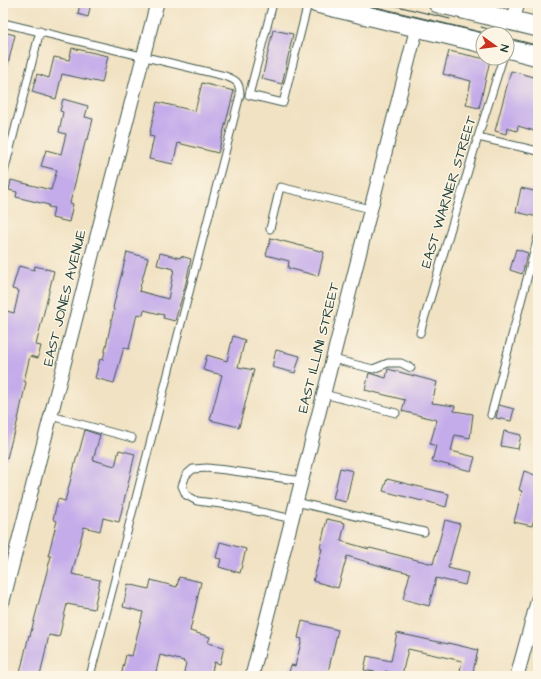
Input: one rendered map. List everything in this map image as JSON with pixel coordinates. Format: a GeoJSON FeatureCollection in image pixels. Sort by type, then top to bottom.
{"type":"FeatureCollection","features":[{"type":"Feature","properties":{"kind":"main road"},"geometry":{"type":"LineString","coordinates":[[317,3],[475,41]]}},
{"type":"Feature","properties":{"kind":"main road"},"geometry":{"type":"LineString","coordinates":[[445,4],[538,27]]}},
{"type":"Feature","properties":{"kind":"main road"},"geometry":{"type":"LineString","coordinates":[[515,50],[538,56]]}},
{"type":"Feature","properties":{"kind":"street","name":"EAST JONES AVENUE"},"geometry":{"type":"LineString","coordinates":[[3,601],[157,3]]}},
{"type":"Feature","properties":{"kind":"street"},"geometry":{"type":"LineString","coordinates":[[513,21],[518,3]]}},
{"type":"Feature","properties":{"kind":"street","name":"EAST ILLINI STREET"},"geometry":{"type":"LineString","coordinates":[[252,676],[417,27]]}},
{"type":"Feature","properties":{"kind":"street"},"geometry":{"type":"LineString","coordinates":[[517,676],[538,599]]}},
{"type":"Feature","properties":{"kind":"lane"},"geometry":{"type":"LineString","coordinates":[[273,3],[249,95],[283,104],[308,3]]}},
{"type":"Feature","properties":{"kind":"lane"},"geometry":{"type":"LineString","coordinates":[[3,23],[225,76],[236,80],[240,86],[240,95],[90,676]]}},
{"type":"Feature","properties":{"kind":"lane"},"geometry":{"type":"LineString","coordinates":[[3,176],[40,32]]}},
{"type":"Feature","properties":{"kind":"lane","name":"EAST WARNER STREET"},"geometry":{"type":"LineString","coordinates":[[420,333],[500,66]]}},
{"type":"Feature","properties":{"kind":"lane"},"geometry":{"type":"LineString","coordinates":[[478,137],[538,151]]}},
{"type":"Feature","properties":{"kind":"lane"},"geometry":{"type":"LineString","coordinates":[[270,229],[280,186],[371,209]]}},
{"type":"Feature","properties":{"kind":"lane"},"geometry":{"type":"LineString","coordinates":[[491,415],[538,237]]}},
{"type":"Feature","properties":{"kind":"lane"},"geometry":{"type":"LineString","coordinates":[[332,359],[373,369],[388,363],[401,363],[410,368]]}},
{"type":"Feature","properties":{"kind":"lane"},"geometry":{"type":"LineString","coordinates":[[324,394],[396,413]]}},
{"type":"Feature","properties":{"kind":"lane"},"geometry":{"type":"LineString","coordinates":[[51,416],[132,438]]}},
{"type":"Feature","properties":{"kind":"lane"},"geometry":{"type":"LineString","coordinates":[[293,519],[229,505],[197,502],[186,496],[182,486],[186,475],[193,469],[207,468],[302,481]]}},
{"type":"Feature","properties":{"kind":"lane"},"geometry":{"type":"LineString","coordinates":[[296,502],[424,532]]}},
{"type":"Feature","properties":{"kind":"building"},"geometry":{"type":"Polygon","coordinates":[[[80,3],[91,3],[88,17],[78,14],[80,3]]]}},
{"type":"Feature","properties":{"kind":"building"},"geometry":{"type":"Polygon","coordinates":[[[273,30],[293,34],[282,84],[262,79],[273,30]]]}},
{"type":"Feature","properties":{"kind":"building"},"geometry":{"type":"Polygon","coordinates":[[[3,32],[15,35],[7,68],[3,67],[3,32]]]}},
{"type":"Feature","properties":{"kind":"building"},"geometry":{"type":"Polygon","coordinates":[[[72,48],[108,56],[102,83],[62,74],[56,99],[32,92],[37,74],[49,78],[54,57],[69,60],[72,48]]]}},
{"type":"Feature","properties":{"kind":"building"},"geometry":{"type":"Polygon","coordinates":[[[449,51],[475,57],[475,66],[489,66],[479,108],[466,105],[471,81],[443,74],[449,51]]]}},
{"type":"Feature","properties":{"kind":"building"},"geometry":{"type":"Polygon","coordinates":[[[511,71],[538,78],[538,132],[518,126],[517,131],[507,128],[506,134],[495,131],[511,71]]]}},
{"type":"Feature","properties":{"kind":"building"},"geometry":{"type":"Polygon","coordinates":[[[202,83],[234,91],[218,153],[178,143],[173,164],[149,159],[154,137],[149,136],[157,102],[195,111],[202,83]]]}},
{"type":"Feature","properties":{"kind":"building"},"geometry":{"type":"Polygon","coordinates":[[[63,99],[88,106],[85,117],[93,119],[88,139],[86,139],[70,203],[73,204],[69,222],[52,218],[54,208],[48,207],[49,205],[16,197],[17,192],[9,190],[11,180],[51,190],[57,170],[41,166],[46,150],[61,154],[66,134],[59,132],[63,112],[60,111],[63,99]]]}},
{"type":"Feature","properties":{"kind":"building"},"geometry":{"type":"Polygon","coordinates":[[[521,188],[538,192],[538,217],[516,212],[521,188]]]}},
{"type":"Feature","properties":{"kind":"building"},"geometry":{"type":"Polygon","coordinates":[[[271,238],[324,252],[318,276],[288,268],[289,261],[266,255],[271,238]]]}},
{"type":"Feature","properties":{"kind":"building"},"geometry":{"type":"Polygon","coordinates":[[[516,249],[528,253],[522,274],[510,270],[516,249]]]}},
{"type":"Feature","properties":{"kind":"building"},"geometry":{"type":"Polygon","coordinates":[[[127,252],[148,258],[139,291],[168,299],[174,269],[157,265],[160,253],[191,259],[175,321],[163,318],[164,315],[144,310],[143,315],[137,314],[129,349],[124,347],[114,383],[95,378],[100,359],[103,360],[113,308],[127,252]]]}},
{"type":"Feature","properties":{"kind":"building"},"geometry":{"type":"Polygon","coordinates":[[[19,266],[34,270],[35,266],[54,271],[36,345],[41,346],[38,358],[30,356],[24,381],[26,382],[14,435],[7,458],[3,458],[3,310],[14,313],[19,291],[12,289],[19,266]]]}},
{"type":"Feature","properties":{"kind":"building"},"geometry":{"type":"Polygon","coordinates":[[[233,336],[245,340],[238,367],[254,370],[239,427],[210,420],[222,375],[203,370],[207,355],[227,361],[233,336]]]}},
{"type":"Feature","properties":{"kind":"building"},"geometry":{"type":"Polygon","coordinates":[[[276,350],[300,356],[295,373],[272,367],[276,350]]]}},
{"type":"Feature","properties":{"kind":"building"},"geometry":{"type":"Polygon","coordinates":[[[388,369],[437,382],[432,403],[455,406],[454,411],[473,414],[470,438],[455,435],[451,451],[475,457],[471,471],[432,461],[436,446],[430,444],[437,420],[402,411],[405,400],[365,390],[369,373],[386,378],[388,369]]]}},
{"type":"Feature","properties":{"kind":"building"},"geometry":{"type":"Polygon","coordinates":[[[499,405],[514,409],[511,421],[496,418],[499,405]]]}},
{"type":"Feature","properties":{"kind":"building"},"geometry":{"type":"Polygon","coordinates":[[[85,430],[100,435],[93,460],[115,466],[119,450],[135,454],[119,522],[103,518],[100,531],[84,527],[72,574],[100,580],[94,609],[67,604],[59,637],[49,635],[40,676],[30,676],[20,673],[51,556],[48,556],[57,521],[53,519],[58,499],[65,501],[85,430]]]}},
{"type":"Feature","properties":{"kind":"building"},"geometry":{"type":"Polygon","coordinates":[[[504,431],[521,435],[518,449],[501,446],[504,431]]]}},
{"type":"Feature","properties":{"kind":"building"},"geometry":{"type":"Polygon","coordinates":[[[340,468],[353,471],[346,502],[333,499],[340,468]]]}},
{"type":"Feature","properties":{"kind":"building"},"geometry":{"type":"Polygon","coordinates":[[[524,471],[538,476],[538,503],[532,526],[514,522],[522,491],[519,490],[524,471]]]}},
{"type":"Feature","properties":{"kind":"building"},"geometry":{"type":"Polygon","coordinates":[[[387,479],[449,494],[446,507],[383,491],[387,479]]]}},
{"type":"Feature","properties":{"kind":"building"},"geometry":{"type":"Polygon","coordinates":[[[327,519],[345,523],[341,541],[433,564],[445,520],[460,524],[448,568],[468,573],[465,585],[436,578],[429,606],[403,599],[410,573],[347,556],[338,588],[313,581],[322,549],[320,548],[327,519]]]}},
{"type":"Feature","properties":{"kind":"building"},"geometry":{"type":"Polygon","coordinates":[[[220,542],[246,549],[240,573],[219,567],[221,559],[216,558],[220,542]]]}},
{"type":"Feature","properties":{"kind":"building"},"geometry":{"type":"Polygon","coordinates":[[[179,577],[201,582],[190,631],[210,637],[208,643],[224,647],[220,664],[214,662],[211,676],[183,676],[186,663],[183,662],[184,661],[160,655],[155,676],[121,676],[126,655],[132,656],[143,612],[123,607],[128,584],[149,589],[151,580],[177,587],[179,577]]]}},
{"type":"Feature","properties":{"kind":"building"},"geometry":{"type":"Polygon","coordinates":[[[302,621],[338,630],[327,676],[288,676],[291,665],[295,666],[302,639],[298,638],[302,621]]]}},
{"type":"Feature","properties":{"kind":"building"},"geometry":{"type":"Polygon","coordinates":[[[397,633],[478,650],[472,676],[459,676],[462,661],[408,649],[402,675],[385,671],[385,674],[364,670],[367,656],[391,661],[397,633]]]}},
{"type":"Feature","properties":{"kind":"tram line"},"geometry":{"type":"LineString","coordinates":[[355,3],[475,31]]}},
{"type":"Feature","properties":{"kind":"tram line"},"geometry":{"type":"LineString","coordinates":[[385,3],[450,19]]}},
{"type":"Feature","properties":{"kind":"tram line"},"geometry":{"type":"LineString","coordinates":[[515,41],[538,46]]}}]}
